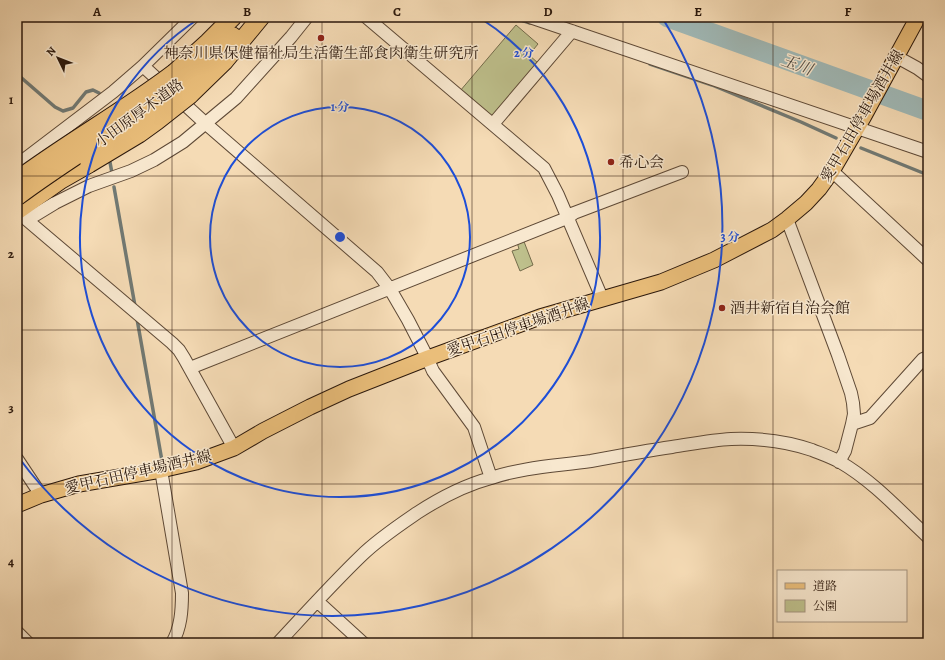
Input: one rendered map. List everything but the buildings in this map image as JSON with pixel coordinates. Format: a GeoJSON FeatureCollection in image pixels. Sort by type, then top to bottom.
{"type":"FeatureCollection","features":[{"type":"Feature","properties":{"kind":"highway","name":"小田原厚木道路"},"geometry":{"type":"LineString","coordinates":[[17,180],[134,101],[182,83],[208,42],[233,17]]}},
{"type":"Feature","properties":{"kind":"highway","name":"小田原厚木道路"},"geometry":{"type":"LineString","coordinates":[[17,197],[143,112],[182,83],[216,53],[252,17]]}},
{"type":"Feature","properties":{"kind":"highway"},"geometry":{"type":"LineString","coordinates":[[17,211],[61,180],[139,134],[157,121],[182,83],[224,62],[261,17]]}},
{"type":"Feature","properties":{"kind":"main road","name":"愛甲石田停車場酒井線"},"geometry":{"type":"LineString","coordinates":[[17,505],[41,495],[79,484],[161,470],[196,462],[234,448],[263,431],[349,389],[540,316],[661,282],[714,260],[772,230],[806,203],[819,189],[832,171],[861,123],[918,17]]}},
{"type":"Feature","properties":{"kind":"street"},"geometry":{"type":"LineString","coordinates":[[17,165],[113,92],[143,66],[193,17]]}},
{"type":"Feature","properties":{"kind":"street"},"geometry":{"type":"LineString","coordinates":[[234,448],[179,350],[27,220],[55,203],[89,186],[131,171],[154,160],[183,142],[236,98],[307,17]]}},
{"type":"Feature","properties":{"kind":"street"},"geometry":{"type":"LineString","coordinates":[[366,17],[544,168],[558,195],[602,298]]}},
{"type":"Feature","properties":{"kind":"street"},"geometry":{"type":"LineString","coordinates":[[530,17],[861,123],[928,152]]}},
{"type":"Feature","properties":{"kind":"street"},"geometry":{"type":"LineString","coordinates":[[492,124],[572,31]]}},
{"type":"Feature","properties":{"kind":"street"},"geometry":{"type":"LineString","coordinates":[[896,59],[917,68],[928,76]]}},
{"type":"Feature","properties":{"kind":"street"},"geometry":{"type":"LineString","coordinates":[[143,66],[205,123],[376,272],[390,289],[408,320],[428,358],[433,371],[474,427],[491,478]]}},
{"type":"Feature","properties":{"kind":"street"},"geometry":{"type":"LineString","coordinates":[[832,171],[928,260]]}},
{"type":"Feature","properties":{"kind":"street"},"geometry":{"type":"LineString","coordinates":[[190,368],[568,218],[574,213],[682,172]]}},
{"type":"Feature","properties":{"kind":"street"},"geometry":{"type":"LineString","coordinates":[[787,219],[851,393],[854,414],[845,451],[839,462]]}},
{"type":"Feature","properties":{"kind":"street"},"geometry":{"type":"LineString","coordinates":[[852,424],[870,418],[923,359],[928,356]]}},
{"type":"Feature","properties":{"kind":"street"},"geometry":{"type":"LineString","coordinates":[[278,643],[361,556],[418,512],[461,489],[491,478],[540,467],[590,461],[707,441],[755,439],[777,441],[810,450],[839,462],[881,492],[928,537]]}},
{"type":"Feature","properties":{"kind":"street"},"geometry":{"type":"LineString","coordinates":[[17,459],[41,495]]}},
{"type":"Feature","properties":{"kind":"street"},"geometry":{"type":"LineString","coordinates":[[161,470],[182,592],[181,618],[172,643]]}},
{"type":"Feature","properties":{"kind":"street"},"geometry":{"type":"LineString","coordinates":[[317,601],[363,643]]}},
{"type":"Feature","properties":{"kind":"street"},"geometry":{"type":"LineString","coordinates":[[17,632],[28,643]]}},
{"type":"Feature","properties":{"kind":"green space"},"geometry":{"type":"Polygon","coordinates":[[[516,25],[538,44],[529,55],[538,63],[493,115],[488,116],[460,91],[516,25]]]}},
{"type":"Feature","properties":{"kind":"green space"},"geometry":{"type":"Polygon","coordinates":[[[523,239],[533,265],[520,271],[512,251],[519,249],[517,242],[523,239]]]}},
{"type":"Feature","properties":{"kind":"waterway"},"geometry":{"type":"LineString","coordinates":[[17,27],[25,17]]}},
{"type":"Feature","properties":{"kind":"waterway"},"geometry":{"type":"LineString","coordinates":[[512,17],[530,23]]}},
{"type":"Feature","properties":{"kind":"waterway","name":"玉川"},"geometry":{"type":"LineString","coordinates":[[667,17],[928,111]]}},
{"type":"Feature","properties":{"kind":"waterway"},"geometry":{"type":"LineString","coordinates":[[650,64],[712,85],[836,138]]}},
{"type":"Feature","properties":{"kind":"waterway"},"geometry":{"type":"LineString","coordinates":[[17,74],[55,107],[63,111],[73,108],[86,92],[93,90],[99,93]]}},
{"type":"Feature","properties":{"kind":"waterway"},"geometry":{"type":"LineString","coordinates":[[861,148],[928,175]]}},
{"type":"Feature","properties":{"kind":"waterway"},"geometry":{"type":"LineString","coordinates":[[109,157],[112,173]]}},
{"type":"Feature","properties":{"kind":"waterway"},"geometry":{"type":"LineString","coordinates":[[114,187],[135,306]]}},
{"type":"Feature","properties":{"kind":"waterway"},"geometry":{"type":"LineString","coordinates":[[137,319],[162,461]]}},
{"type":"Feature","properties":{"kind":"place","name":"神奈川県保健福祉局生活衛生部食肉衛生研究所"},"geometry":{"type":"Point","coordinates":[321,38]}},
{"type":"Feature","properties":{"kind":"place","name":"希心会"},"geometry":{"type":"Point","coordinates":[611,162]}},
{"type":"Feature","properties":{"kind":"place","name":"酒井新宿自治会館"},"geometry":{"type":"Point","coordinates":[722,308]}}]}
